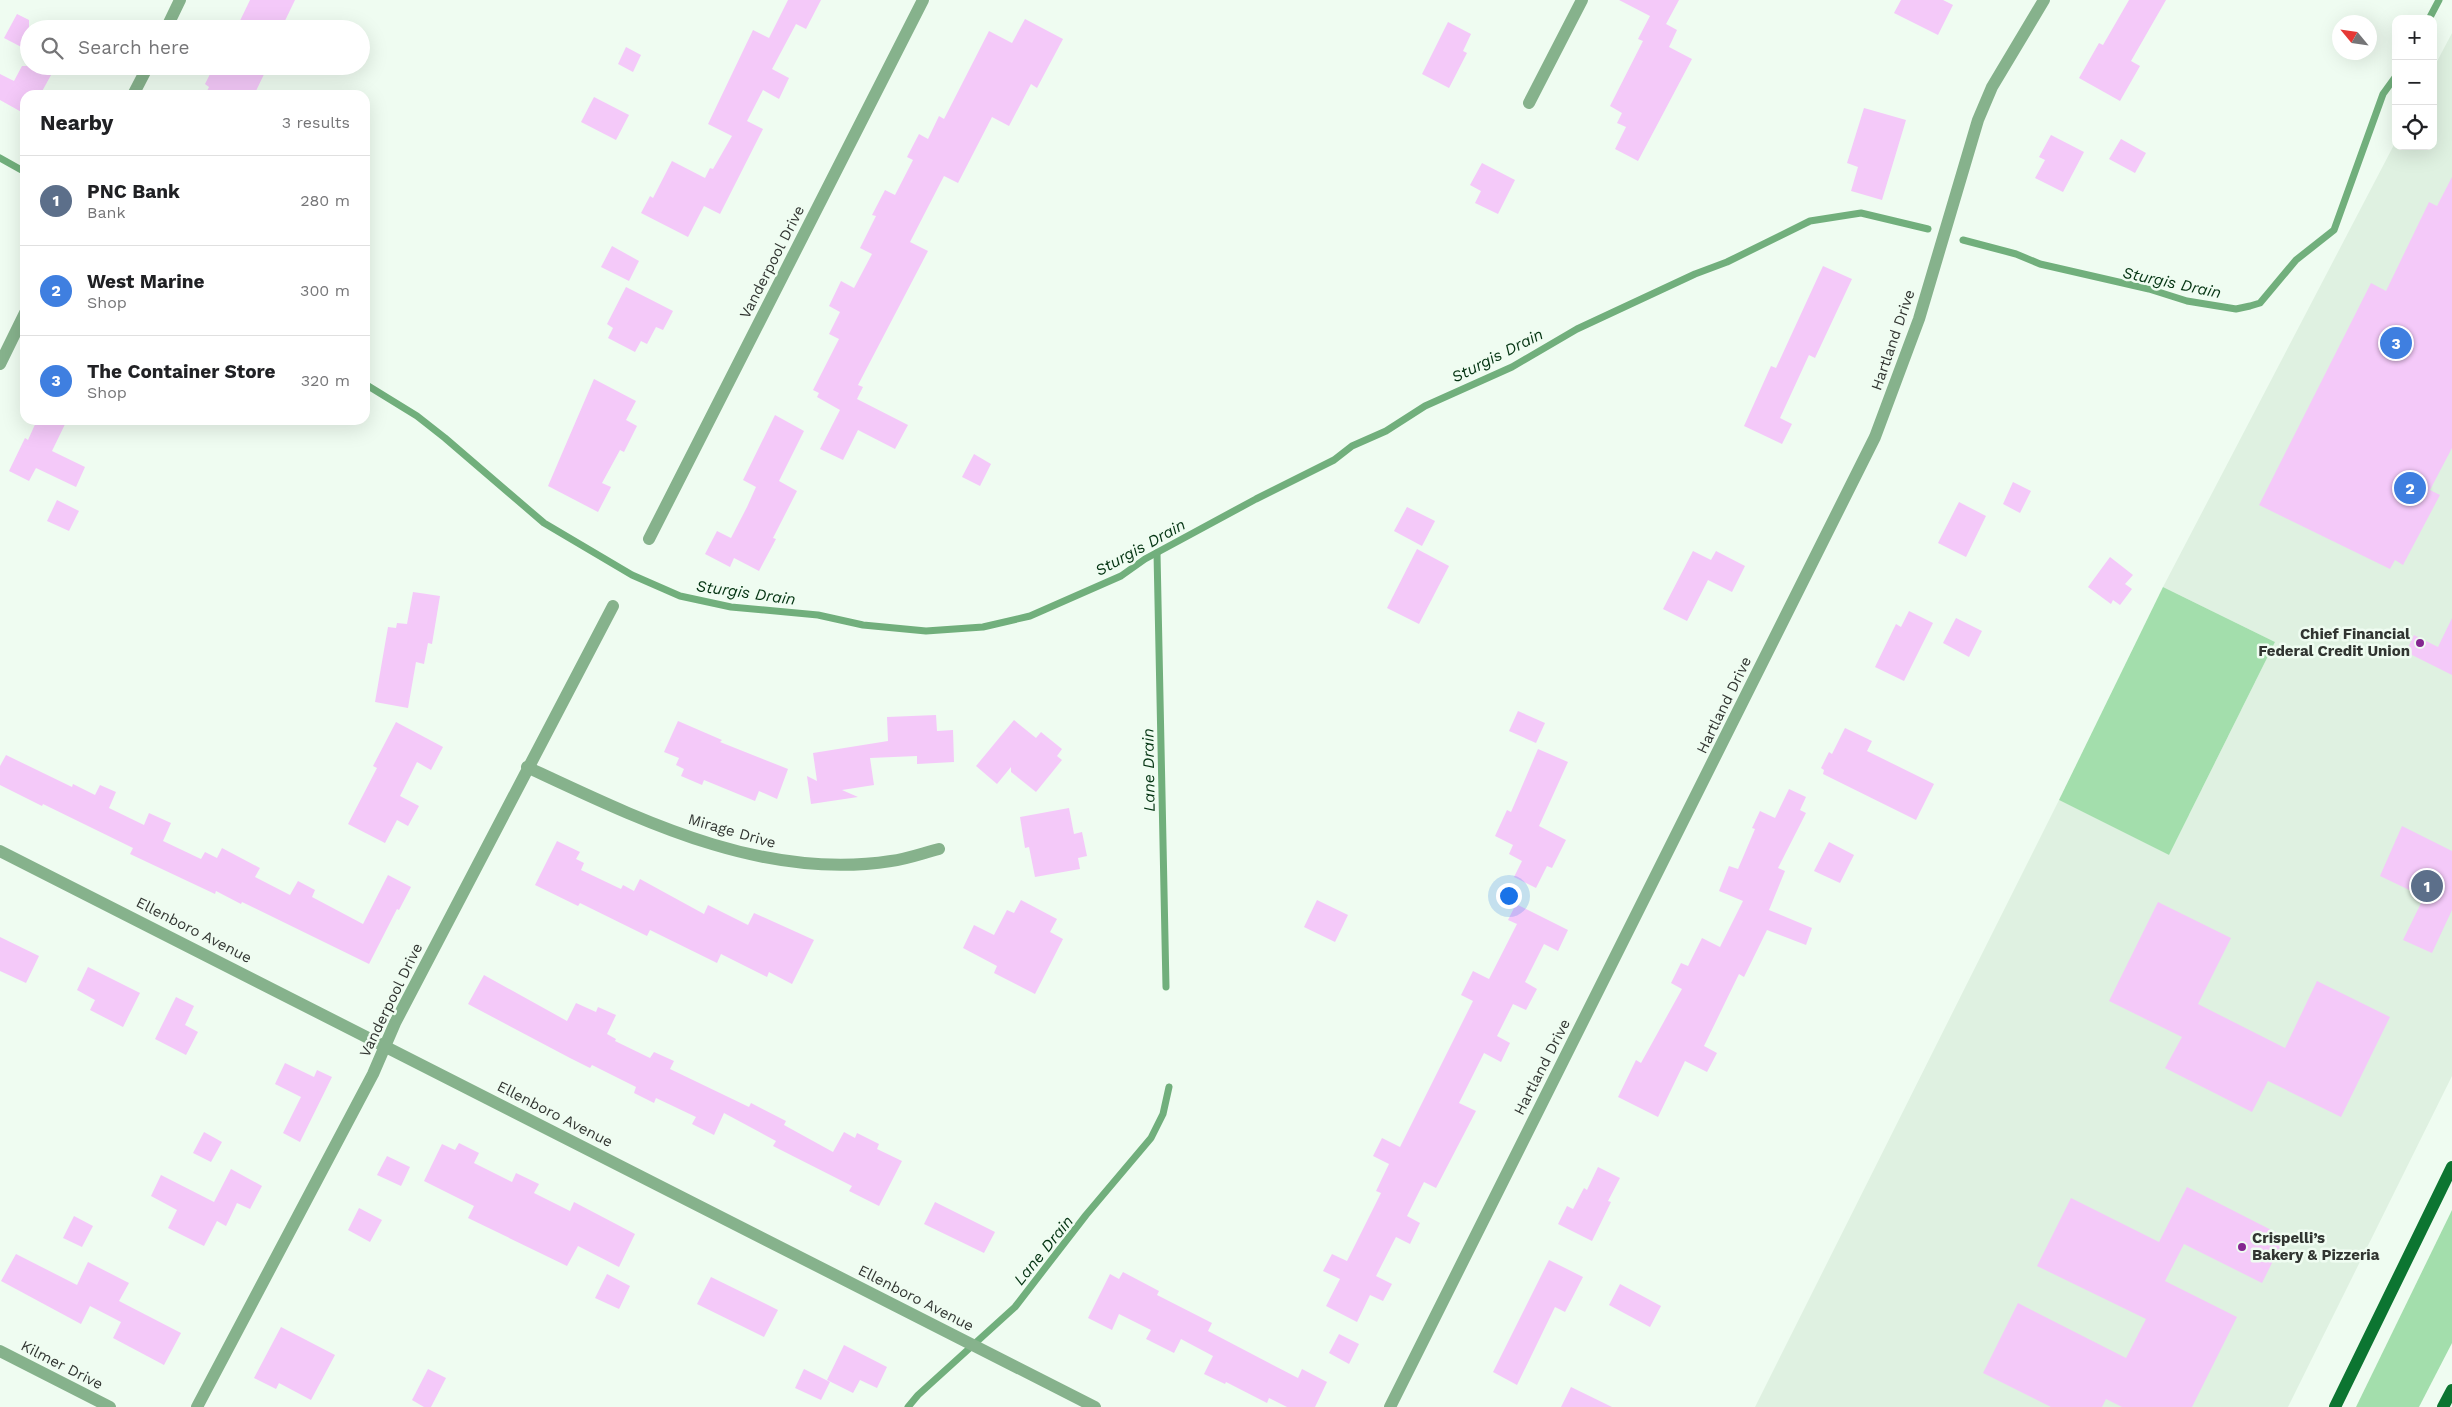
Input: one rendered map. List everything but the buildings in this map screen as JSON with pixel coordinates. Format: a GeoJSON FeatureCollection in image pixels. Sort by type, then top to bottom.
{"type":"FeatureCollection","features":[{"type":"Feature","properties":{"kind":"main road"},"geometry":{"type":"LineString","coordinates":[[2335,1407],[2452,1167]]}},
{"type":"Feature","properties":{"kind":"main road"},"geometry":{"type":"LineString","coordinates":[[2444,1407],[2451,1393]]}},
{"type":"Feature","properties":{"kind":"street"},"geometry":{"type":"LineString","coordinates":[[170,20],[180,0]]}},
{"type":"Feature","properties":{"kind":"street","name":"Vanderpool Drive"},"geometry":{"type":"LineString","coordinates":[[649,539],[923,0]]}},
{"type":"Feature","properties":{"kind":"street"},"geometry":{"type":"LineString","coordinates":[[1529,103],[1582,0]]}},
{"type":"Feature","properties":{"kind":"street","name":"Hartland Drive"},"geometry":{"type":"LineString","coordinates":[[1390,1407],[1875,437],[1919,319],[1978,120],[1992,87],[2044,0]]}},
{"type":"Feature","properties":{"kind":"street"},"geometry":{"type":"LineString","coordinates":[[136,90],[143,75]]}},
{"type":"Feature","properties":{"kind":"street"},"geometry":{"type":"LineString","coordinates":[[0,364],[20,324]]}},
{"type":"Feature","properties":{"kind":"street","name":"Vanderpool Drive"},"geometry":{"type":"LineString","coordinates":[[197,1407],[373,1074],[527,767],[613,606]]}},
{"type":"Feature","properties":{"kind":"street","name":"Mirage Drive"},"geometry":{"type":"LineString","coordinates":[[527,767],[680,833],[716,846],[754,856],[786,862],[828,865],[891,861],[939,850]]}},
{"type":"Feature","properties":{"kind":"street","name":"Ellenboro Avenue"},"geometry":{"type":"LineString","coordinates":[[0,851],[386,1045],[966,1343],[1095,1407]]}},
{"type":"Feature","properties":{"kind":"street","name":"Kilmer Drive"},"geometry":{"type":"LineString","coordinates":[[0,1351],[110,1407]]}},
{"type":"Feature","properties":{"kind":"shaded area"},"geometry":{"type":"Polygon","coordinates":[[[2452,33],[2452,1076],[2288,1407],[1755,1407],[2059,800],[2169,855],[2275,642],[2163,587],[2392,149],[2437,150],[2437,61],[2452,33]]]}},
{"type":"Feature","properties":{"kind":"green space"},"geometry":{"type":"Polygon","coordinates":[[[2163,587],[2275,642],[2169,855],[2059,800],[2163,587]]]}},
{"type":"Feature","properties":{"kind":"green space"},"geometry":{"type":"Polygon","coordinates":[[[2452,1210],[2452,1343],[2419,1407],[2356,1407],[2452,1210]]]}},
{"type":"Feature","properties":{"kind":"waterway","name":"Sturgis Drain"},"geometry":{"type":"LineString","coordinates":[[2431,15],[2439,0]]}},
{"type":"Feature","properties":{"kind":"waterway","name":"Sturgis Drain"},"geometry":{"type":"LineString","coordinates":[[1963,240],[2016,254],[2040,264],[2149,289],[2187,301],[2236,309],[2260,303],[2296,260],[2334,230],[2383,94],[2392,82]]}},
{"type":"Feature","properties":{"kind":"waterway","name":"Sturgis Drain"},"geometry":{"type":"LineString","coordinates":[[0,158],[20,169]]}},
{"type":"Feature","properties":{"kind":"waterway","name":"Sturgis Drain"},"geometry":{"type":"LineString","coordinates":[[370,387],[417,416],[544,523],[632,575],[680,596],[731,607],[818,615],[863,625],[926,631],[983,627],[1030,616],[1121,576],[1145,559],[1256,499],[1334,460],[1352,446],[1386,431],[1425,406],[1512,367],[1577,329],[1695,274],[1727,262],[1810,221],[1861,213],[1928,229]]}},
{"type":"Feature","properties":{"kind":"waterway","name":"Lane Drain"},"geometry":{"type":"LineString","coordinates":[[1157,553],[1166,987]]}},
{"type":"Feature","properties":{"kind":"waterway","name":"Lane Drain"},"geometry":{"type":"LineString","coordinates":[[908,1407],[918,1395],[1015,1307],[1086,1215],[1151,1138],[1163,1114],[1169,1087]]}},
{"type":"Feature","properties":{"kind":"place","name":"The Container Store"},"geometry":{"type":"Point","coordinates":[2396,343]}},
{"type":"Feature","properties":{"kind":"place","name":"West Marine"},"geometry":{"type":"Point","coordinates":[2410,488]}},
{"type":"Feature","properties":{"kind":"place","name":"Chief Financial Federal Credit Union"},"geometry":{"type":"Point","coordinates":[2420,643]}},
{"type":"Feature","properties":{"kind":"place","name":"PNC Bank"},"geometry":{"type":"Point","coordinates":[2427,886]}},
{"type":"Feature","properties":{"kind":"place","name":"Crispelli’s Bakery & Pizzeria"},"geometry":{"type":"Point","coordinates":[2242,1247]}}]}
